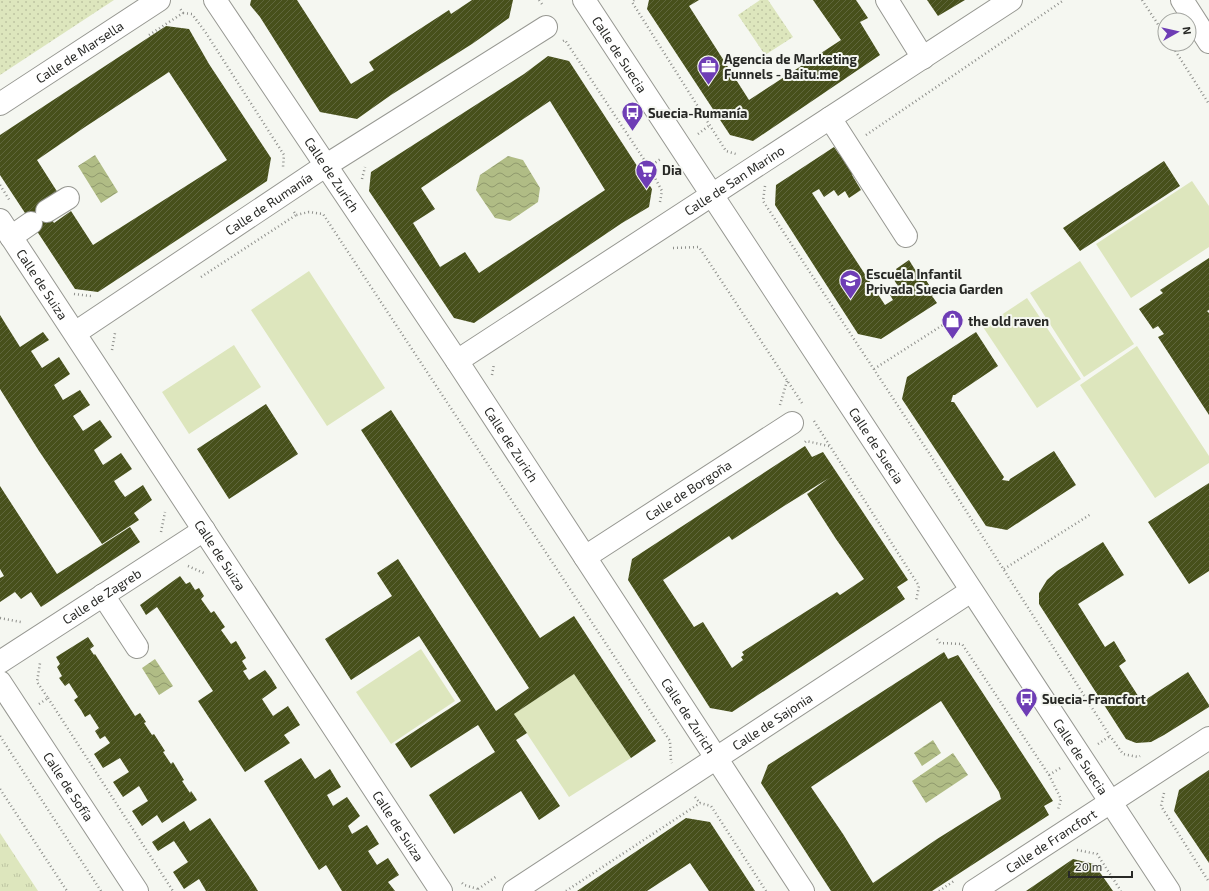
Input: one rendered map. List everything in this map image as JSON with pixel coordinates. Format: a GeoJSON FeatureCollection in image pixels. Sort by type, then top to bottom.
{"type":"FeatureCollection","features":[{"type":"Feature","properties":{"kind":"street","name":"Calle de Marsella"},"geometry":{"type":"LineString","coordinates":[[0,104],[159,0]]}},
{"type":"Feature","properties":{"kind":"street","name":"Calle de Zurich"},"geometry":{"type":"LineString","coordinates":[[215,0],[457,361],[803,891]]}},
{"type":"Feature","properties":{"kind":"street"},"geometry":{"type":"LineString","coordinates":[[887,0],[923,58]]}},
{"type":"Feature","properties":{"kind":"street","name":"Calle de San Marino"},"geometry":{"type":"LineString","coordinates":[[457,361],[1011,0]]}},
{"type":"Feature","properties":{"kind":"street"},"geometry":{"type":"LineString","coordinates":[[1182,0],[1209,42]]}},
{"type":"Feature","properties":{"kind":"street","name":"Calle de Suecia"},"geometry":{"type":"LineString","coordinates":[[586,1],[971,591],[1169,891]]}},
{"type":"Feature","properties":{"kind":"street","name":"Calle de Rumanía"},"geometry":{"type":"LineString","coordinates":[[75,333],[325,166],[552,36]]}},
{"type":"Feature","properties":{"kind":"street"},"geometry":{"type":"LineString","coordinates":[[830,118],[906,236]]}},
{"type":"Feature","properties":{"kind":"street"},"geometry":{"type":"LineString","coordinates":[[18,230],[68,198]]}},
{"type":"Feature","properties":{"kind":"street","name":"Calle de Suiza"},"geometry":{"type":"LineString","coordinates":[[18,230],[75,333],[441,891]]}},
{"type":"Feature","properties":{"kind":"street","name":"Calle de Borgoña"},"geometry":{"type":"LineString","coordinates":[[585,557],[803,416]]}},
{"type":"Feature","properties":{"kind":"street","name":"Calle de Zagreb"},"geometry":{"type":"LineString","coordinates":[[0,662],[204,530]]}},
{"type":"Feature","properties":{"kind":"street","name":"Calle de Sajonia"},"geometry":{"type":"LineString","coordinates":[[514,891],[971,591]]}},
{"type":"Feature","properties":{"kind":"street"},"geometry":{"type":"LineString","coordinates":[[103,595],[137,647]]}},
{"type":"Feature","properties":{"kind":"street","name":"Calle de Sofía"},"geometry":{"type":"LineString","coordinates":[[0,682],[137,891]]}},
{"type":"Feature","properties":{"kind":"street","name":"Calle de Francfort"},"geometry":{"type":"LineString","coordinates":[[966,885],[1110,801],[1209,738]]}},
{"type":"Feature","properties":{"kind":"path"},"geometry":{"type":"LineString","coordinates":[[634,0],[632,2],[726,150],[739,155]]}},
{"type":"Feature","properties":{"kind":"path"},"geometry":{"type":"LineString","coordinates":[[844,141],[857,141],[1064,0]]}},
{"type":"Feature","properties":{"kind":"path"},"geometry":{"type":"LineString","coordinates":[[1142,0],[1157,23]]}},
{"type":"Feature","properties":{"kind":"path"},"geometry":{"type":"LineString","coordinates":[[183,13],[192,14],[284,155],[283,170],[274,182],[281,195],[296,215]]}},
{"type":"Feature","properties":{"kind":"path"},"geometry":{"type":"LineString","coordinates":[[552,36],[565,40],[649,167],[662,191],[659,208]]}},
{"type":"Feature","properties":{"kind":"path"},"geometry":{"type":"LineString","coordinates":[[1176,52],[1209,104]]}},
{"type":"Feature","properties":{"kind":"path"},"geometry":{"type":"LineString","coordinates":[[764,162],[774,179],[765,185],[763,201],[874,369],[1123,754],[1138,757],[1156,751],[1166,765]]}},
{"type":"Feature","properties":{"kind":"path"},"geometry":{"type":"LineString","coordinates":[[0,185],[18,230]]}},
{"type":"Feature","properties":{"kind":"path"},"geometry":{"type":"LineString","coordinates":[[199,278],[296,215],[310,212],[323,214],[670,741],[671,761],[700,803],[712,806],[766,891]]}},
{"type":"Feature","properties":{"kind":"path"},"geometry":{"type":"LineString","coordinates":[[666,248],[699,247],[803,416],[919,586],[915,604],[940,643],[962,644],[1049,775],[1061,799],[1057,815]]}},
{"type":"Feature","properties":{"kind":"path"},"geometry":{"type":"LineString","coordinates":[[72,293],[92,297]]}},
{"type":"Feature","properties":{"kind":"path"},"geometry":{"type":"LineString","coordinates":[[112,353],[114,334],[128,325],[117,305]]}},
{"type":"Feature","properties":{"kind":"path"},"geometry":{"type":"LineString","coordinates":[[874,369],[960,314]]}},
{"type":"Feature","properties":{"kind":"path"},"geometry":{"type":"LineString","coordinates":[[160,535],[166,510]]}},
{"type":"Feature","properties":{"kind":"path"},"geometry":{"type":"LineString","coordinates":[[1004,569],[1091,514]]}},
{"type":"Feature","properties":{"kind":"path"},"geometry":{"type":"LineString","coordinates":[[0,618],[28,623],[37,637],[47,656],[40,663],[37,682],[173,891]]}},
{"type":"Feature","properties":{"kind":"path"},"geometry":{"type":"LineString","coordinates":[[21,714],[48,698]]}},
{"type":"Feature","properties":{"kind":"path"},"geometry":{"type":"LineString","coordinates":[[0,736],[100,891]]}},
{"type":"Feature","properties":{"kind":"path"},"geometry":{"type":"LineString","coordinates":[[0,788],[68,891]]}},
{"type":"Feature","properties":{"kind":"path"},"geometry":{"type":"LineString","coordinates":[[1169,789],[1165,792],[1161,806],[1209,882]]}},
{"type":"Feature","properties":{"kind":"path"},"geometry":{"type":"LineString","coordinates":[[566,891],[700,803]]}},
{"type":"Feature","properties":{"kind":"path"},"geometry":{"type":"LineString","coordinates":[[1071,854],[1077,850],[1097,854],[1121,891]]}},
{"type":"Feature","properties":{"kind":"path"},"geometry":{"type":"LineString","coordinates":[[460,881],[464,885],[478,889],[479,891]]}},
{"type":"Feature","properties":{"kind":"path"},"geometry":{"type":"LineString","coordinates":[[939,891],[966,885]]}},
{"type":"Feature","properties":{"kind":"green space"},"geometry":{"type":"Polygon","coordinates":[[[0,0],[114,0],[0,75],[0,0]]]}},
{"type":"Feature","properties":{"kind":"green space"},"geometry":{"type":"Polygon","coordinates":[[[760,0],[768,0],[793,37],[765,55],[738,15],[760,0]]]}},
{"type":"Feature","properties":{"kind":"green space"},"geometry":{"type":"Polygon","coordinates":[[[1192,181],[1209,206],[1209,247],[1131,298],[1096,244],[1192,181]]]}},
{"type":"Feature","properties":{"kind":"green space"},"geometry":{"type":"Polygon","coordinates":[[[1080,261],[1134,344],[1084,377],[1030,293],[1080,261]]]}},
{"type":"Feature","properties":{"kind":"green space"},"geometry":{"type":"Polygon","coordinates":[[[309,271],[385,388],[327,426],[251,310],[309,271]]]}},
{"type":"Feature","properties":{"kind":"green space"},"geometry":{"type":"Polygon","coordinates":[[[1027,298],[1081,379],[1037,408],[983,327],[1027,298]]]}},
{"type":"Feature","properties":{"kind":"green space"},"geometry":{"type":"Polygon","coordinates":[[[234,345],[261,387],[189,434],[162,392],[234,345]]]}},
{"type":"Feature","properties":{"kind":"green space"},"geometry":{"type":"Polygon","coordinates":[[[1137,346],[1209,456],[1209,463],[1155,498],[1080,385],[1137,346]]]}},
{"type":"Feature","properties":{"kind":"green space"},"geometry":{"type":"Polygon","coordinates":[[[421,649],[455,701],[391,744],[356,692],[421,649]]]}},
{"type":"Feature","properties":{"kind":"green space"},"geometry":{"type":"Polygon","coordinates":[[[574,674],[631,758],[569,797],[514,714],[574,674]]]}},
{"type":"Feature","properties":{"kind":"green space"},"geometry":{"type":"Polygon","coordinates":[[[0,833],[38,891],[0,891],[0,833]]]}},
{"type":"Feature","properties":{"kind":"water"},"geometry":{"type":"Polygon","coordinates":[[[95,155],[118,192],[101,203],[78,166],[95,155]]]}},
{"type":"Feature","properties":{"kind":"water"},"geometry":{"type":"Polygon","coordinates":[[[508,156],[523,160],[540,188],[538,202],[510,221],[495,218],[476,190],[480,175],[508,156]]]}},
{"type":"Feature","properties":{"kind":"water"},"geometry":{"type":"Polygon","coordinates":[[[155,659],[173,686],[159,695],[142,668],[155,659]]]}},
{"type":"Feature","properties":{"kind":"water"},"geometry":{"type":"Polygon","coordinates":[[[933,740],[941,753],[922,766],[914,753],[933,740]]]}},
{"type":"Feature","properties":{"kind":"water"},"geometry":{"type":"Polygon","coordinates":[[[953,753],[968,775],[926,803],[912,781],[953,753]]]}},
{"type":"Feature","properties":{"kind":"building"},"geometry":{"type":"Polygon","coordinates":[[[251,0],[297,0],[351,84],[374,70],[369,62],[449,10],[451,14],[472,0],[513,0],[509,18],[357,119],[320,112],[260,17],[250,5],[251,0]]]}},
{"type":"Feature","properties":{"kind":"building"},"geometry":{"type":"Polygon","coordinates":[[[649,0],[699,0],[689,6],[749,100],[841,40],[813,0],[856,0],[868,18],[860,22],[880,55],[753,141],[730,135],[647,9],[649,0]]]}},
{"type":"Feature","properties":{"kind":"building"},"geometry":{"type":"Polygon","coordinates":[[[927,0],[965,0],[938,16],[927,0]]]}},
{"type":"Feature","properties":{"kind":"building"},"geometry":{"type":"Polygon","coordinates":[[[166,26],[189,29],[209,64],[271,158],[267,181],[98,292],[75,289],[0,175],[0,135],[166,26]],[[169,72],[37,160],[58,193],[42,204],[54,223],[71,211],[93,245],[227,160],[169,72]]]}},
{"type":"Feature","properties":{"kind":"building"},"geometry":{"type":"Polygon","coordinates":[[[548,56],[569,61],[652,189],[649,207],[622,223],[474,323],[454,318],[369,191],[371,172],[524,74],[548,56]],[[550,101],[421,188],[435,209],[413,223],[440,267],[465,252],[479,273],[605,190],[550,101]]]}},
{"type":"Feature","properties":{"kind":"building"},"geometry":{"type":"Polygon","coordinates":[[[834,147],[839,154],[842,152],[855,172],[852,175],[861,190],[849,198],[845,191],[838,196],[834,190],[824,197],[819,189],[812,193],[885,305],[893,300],[890,295],[900,289],[894,280],[900,276],[896,269],[909,260],[919,276],[922,274],[935,294],[932,296],[937,303],[881,339],[858,334],[775,205],[776,185],[834,147]]]}},
{"type":"Feature","properties":{"kind":"building"},"geometry":{"type":"Polygon","coordinates":[[[1164,161],[1180,186],[1080,251],[1063,228],[1164,161]]]}},
{"type":"Feature","properties":{"kind":"building"},"geometry":{"type":"Polygon","coordinates":[[[1209,258],[1209,310],[1207,311],[1209,313],[1209,415],[1158,337],[1164,334],[1158,326],[1153,329],[1139,309],[1163,293],[1160,290],[1209,258]]]}},
{"type":"Feature","properties":{"kind":"building"},"geometry":{"type":"Polygon","coordinates":[[[0,315],[20,347],[43,332],[49,340],[31,351],[42,368],[59,357],[70,374],[54,385],[63,400],[80,390],[90,405],[73,416],[83,431],[100,420],[112,437],[94,450],[103,465],[121,453],[132,469],[114,481],[119,489],[125,497],[143,485],[152,500],[134,513],[139,520],[102,544],[39,451],[0,389],[0,315]]]}},
{"type":"Feature","properties":{"kind":"building"},"geometry":{"type":"Polygon","coordinates":[[[976,332],[998,366],[953,395],[951,402],[954,402],[1004,477],[1002,480],[1009,481],[1054,451],[1076,485],[1007,530],[986,526],[902,399],[907,377],[976,332]]]}},
{"type":"Feature","properties":{"kind":"building"},"geometry":{"type":"Polygon","coordinates":[[[266,404],[298,454],[229,499],[197,449],[266,404]]]}},
{"type":"Feature","properties":{"kind":"building"},"geometry":{"type":"Polygon","coordinates":[[[391,410],[540,638],[574,616],[656,741],[631,758],[574,674],[514,714],[527,733],[516,740],[560,806],[539,820],[521,791],[454,834],[429,795],[495,752],[478,725],[411,768],[395,744],[461,701],[419,636],[351,680],[325,639],[392,596],[377,573],[398,559],[496,711],[529,688],[361,430],[391,410]]]}},
{"type":"Feature","properties":{"kind":"building"},"geometry":{"type":"Polygon","coordinates":[[[805,446],[812,457],[823,452],[908,580],[897,587],[905,599],[732,712],[710,708],[628,580],[632,559],[805,446]],[[829,478],[732,540],[729,536],[663,580],[694,627],[703,622],[732,668],[743,660],[741,657],[744,655],[742,652],[837,592],[840,595],[864,579],[807,494],[829,478]]]}},
{"type":"Feature","properties":{"kind":"building"},"geometry":{"type":"Polygon","coordinates":[[[1209,483],[1209,571],[1189,584],[1148,522],[1209,483]]]}},
{"type":"Feature","properties":{"kind":"building"},"geometry":{"type":"Polygon","coordinates":[[[0,486],[57,574],[130,527],[140,542],[41,607],[31,592],[21,599],[15,592],[0,602],[0,578],[4,576],[0,569],[0,486]]]}},
{"type":"Feature","properties":{"kind":"building"},"geometry":{"type":"Polygon","coordinates":[[[1103,542],[1124,575],[1078,604],[1105,647],[1114,641],[1126,661],[1119,666],[1142,702],[1188,672],[1209,705],[1209,707],[1151,742],[1136,743],[1126,739],[1039,604],[1039,593],[1047,580],[1057,571],[1103,542]]]}},
{"type":"Feature","properties":{"kind":"building"},"geometry":{"type":"Polygon","coordinates":[[[180,576],[186,584],[190,582],[195,590],[199,588],[204,596],[201,599],[211,613],[214,611],[225,627],[221,630],[231,644],[236,641],[246,658],[242,661],[247,669],[243,671],[249,680],[265,670],[271,678],[277,688],[262,699],[273,716],[288,706],[300,725],[284,735],[290,743],[245,772],[198,701],[213,691],[157,607],[146,615],[140,605],[180,576]]]}},
{"type":"Feature","properties":{"kind":"building"},"geometry":{"type":"Polygon","coordinates":[[[88,637],[94,646],[90,649],[94,655],[95,654],[135,716],[140,713],[146,722],[144,723],[152,735],[154,734],[171,764],[173,762],[184,780],[182,781],[197,800],[162,823],[157,815],[142,826],[132,811],[148,801],[139,786],[123,797],[113,782],[129,772],[120,758],[103,768],[94,754],[110,743],[105,736],[100,739],[95,731],[99,728],[90,714],[85,717],[74,700],[78,697],[69,683],[65,686],[59,678],[62,676],[57,667],[60,664],[56,657],[88,637]]]}},
{"type":"Feature","properties":{"kind":"building"},"geometry":{"type":"Polygon","coordinates":[[[944,652],[948,659],[958,655],[1053,801],[1044,806],[1049,815],[932,891],[831,891],[761,783],[768,765],[944,652]],[[941,701],[811,787],[843,834],[873,883],[937,839],[1001,799],[999,792],[941,701]]]}},
{"type":"Feature","properties":{"kind":"building"},"geometry":{"type":"Polygon","coordinates":[[[301,758],[315,779],[330,769],[341,787],[327,795],[333,806],[347,797],[360,816],[348,826],[352,834],[367,825],[379,844],[368,851],[377,865],[388,858],[399,875],[388,882],[395,891],[342,891],[326,865],[319,870],[264,781],[301,758]]]}},
{"type":"Feature","properties":{"kind":"building"},"geometry":{"type":"Polygon","coordinates":[[[1209,770],[1209,863],[1174,811],[1179,790],[1209,770]]]}},
{"type":"Feature","properties":{"kind":"building"},"geometry":{"type":"Polygon","coordinates":[[[210,818],[258,891],[206,891],[199,879],[184,889],[173,872],[188,862],[174,841],[158,851],[152,842],[184,821],[190,831],[210,818]]]}},
{"type":"Feature","properties":{"kind":"building"},"geometry":{"type":"Polygon","coordinates":[[[686,818],[710,822],[755,891],[709,891],[690,863],[647,891],[577,891],[686,818]]]}},
{"type":"Feature","properties":{"kind":"building"},"geometry":{"type":"Polygon","coordinates":[[[1073,859],[1094,864],[1113,891],[1026,891],[1073,859]]]}},
{"type":"Feature","properties":{"kind":"place","name":"Agencia de Marketing Funnels - Baitu.me"},"geometry":{"type":"Point","coordinates":[708,86]}},
{"type":"Feature","properties":{"kind":"place","name":"Suecia-Rumanía"},"geometry":{"type":"Point","coordinates":[633,132]}},
{"type":"Feature","properties":{"kind":"place","name":"Dia"},"geometry":{"type":"Point","coordinates":[647,190]}},
{"type":"Feature","properties":{"kind":"place","name":"Escuela Infantil Privada Suecia Garden"},"geometry":{"type":"Point","coordinates":[851,300]}},
{"type":"Feature","properties":{"kind":"place","name":"the old raven"},"geometry":{"type":"Point","coordinates":[953,340]}},
{"type":"Feature","properties":{"kind":"place","name":"Suecia-Francfort"},"geometry":{"type":"Point","coordinates":[1026,718]}}]}
